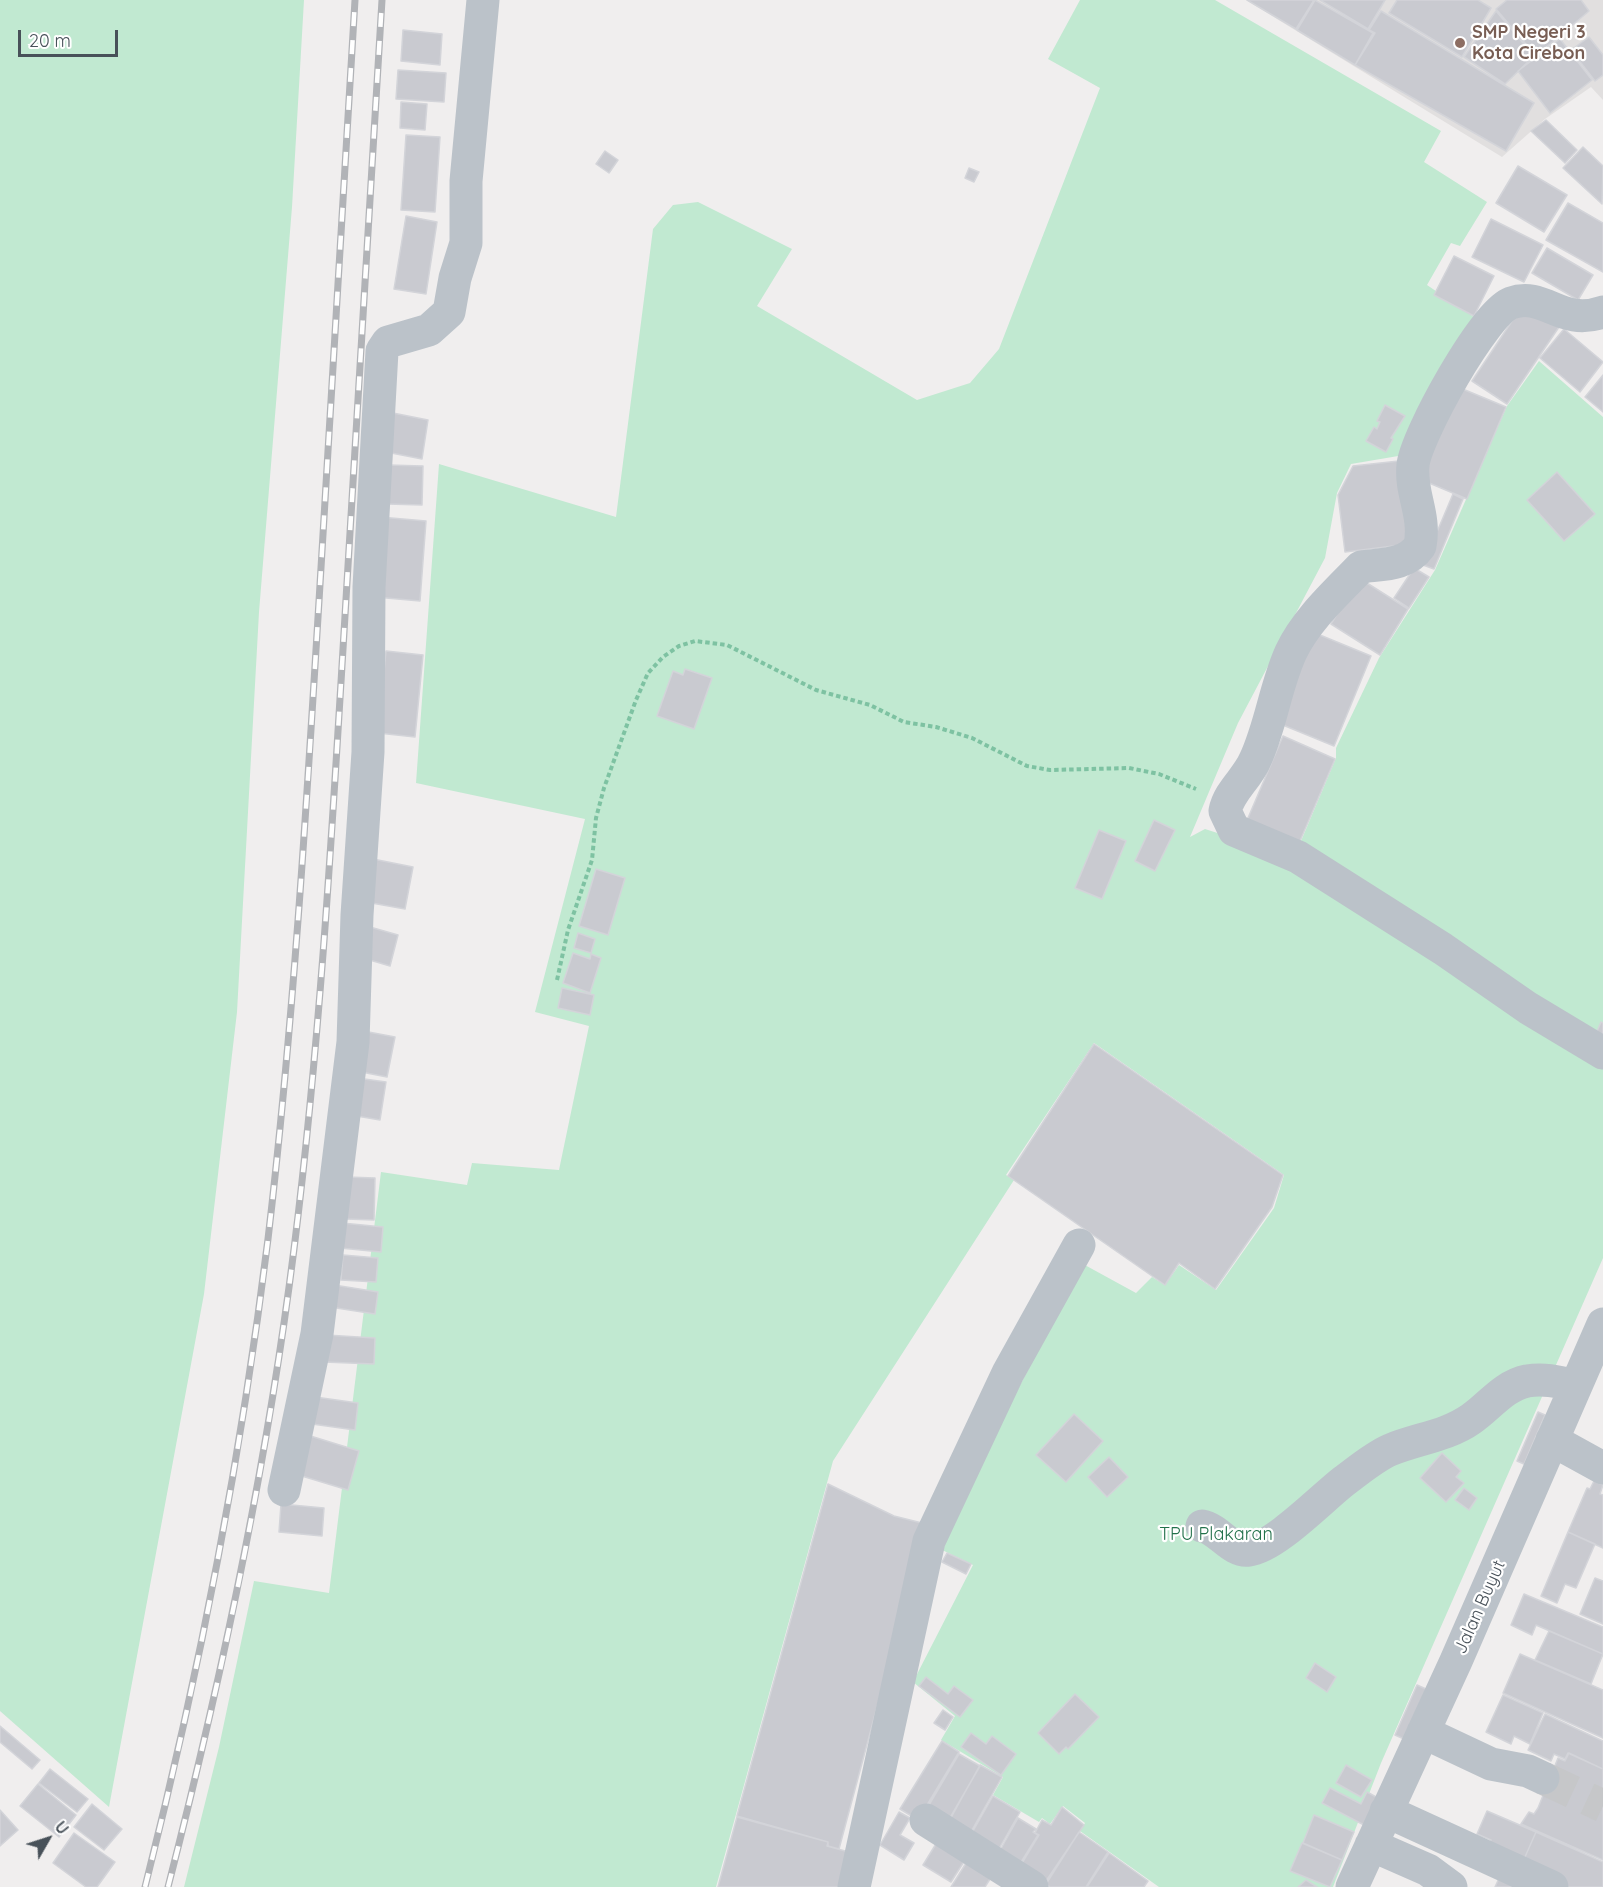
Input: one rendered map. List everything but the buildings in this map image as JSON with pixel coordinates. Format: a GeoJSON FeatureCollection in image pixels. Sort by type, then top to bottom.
{"type":"FeatureCollection","features":[{"type":"Feature","properties":{"kind":"street"},"geometry":{"type":"LineString","coordinates":[[284,1490],[317,1334],[353,1042],[357,915],[368,752],[369,587],[382,351],[388,342],[429,330],[449,312],[455,278],[466,243],[466,181],[483,0]]}},
{"type":"Feature","properties":{"kind":"street"},"geometry":{"type":"LineString","coordinates":[[1603,312],[1569,316],[1532,299],[1510,303],[1488,322],[1449,383],[1415,458],[1413,479],[1422,518],[1420,546],[1407,559],[1394,564],[1360,567],[1309,624],[1292,650],[1256,760],[1227,802],[1224,811],[1234,830],[1298,857],[1443,949],[1528,1008],[1603,1053]]}},
{"type":"Feature","properties":{"kind":"street"},"geometry":{"type":"LineString","coordinates":[[854,1887],[929,1541],[1008,1373],[1079,1245]]}},
{"type":"Feature","properties":{"kind":"street","name":"Jalan Buyut"},"geometry":{"type":"LineString","coordinates":[[1352,1887],[1603,1324]]}},
{"type":"Feature","properties":{"kind":"street"},"geometry":{"type":"LineString","coordinates":[[1202,1526],[1218,1531],[1240,1549],[1247,1551],[1258,1548],[1275,1538],[1368,1463],[1390,1450],[1458,1427],[1472,1419],[1503,1392],[1525,1381],[1550,1379],[1576,1386]]}},
{"type":"Feature","properties":{"kind":"street"},"geometry":{"type":"LineString","coordinates":[[1552,1440],[1603,1468]]}},
{"type":"Feature","properties":{"kind":"street"},"geometry":{"type":"LineString","coordinates":[[1423,1732],[1491,1764],[1528,1771],[1543,1778]]}},
{"type":"Feature","properties":{"kind":"street"},"geometry":{"type":"LineString","coordinates":[[1386,1811],[1552,1887]]}},
{"type":"Feature","properties":{"kind":"street"},"geometry":{"type":"LineString","coordinates":[[926,1820],[1032,1887]]}},
{"type":"Feature","properties":{"kind":"street"},"geometry":{"type":"LineString","coordinates":[[1371,1845],[1428,1870],[1451,1887]]}},
{"type":"Feature","properties":{"kind":"path"},"geometry":{"type":"LineString","coordinates":[[557,980],[568,930],[592,860],[596,818],[604,788],[636,700],[648,673],[663,657],[679,646],[695,640],[727,645],[816,690],[870,705],[904,722],[936,727],[972,738],[1027,766],[1050,770],[1129,768],[1159,774],[1227,802]]}},
{"type":"Feature","properties":{"kind":"shaded area","name":"SMP Negeri 3 Kota Cirebon"},"geometry":{"type":"Polygon","coordinates":[[[1246,0],[1603,0],[1603,100],[1591,87],[1545,119],[1502,157],[1246,0]]]}},
{"type":"Feature","properties":{"kind":"green space"},"geometry":{"type":"Polygon","coordinates":[[[0,0],[304,0],[292,207],[259,612],[237,1012],[204,1294],[109,1807],[0,1711],[0,0]]]}},
{"type":"Feature","properties":{"kind":"green space","name":"TPU Plakaran"},"geometry":{"type":"Polygon","coordinates":[[[1080,0],[1215,0],[1441,131],[1424,162],[1487,202],[1460,246],[1451,243],[1427,285],[1477,319],[1410,454],[1351,464],[1337,493],[1325,558],[1238,723],[1190,837],[1205,829],[1236,839],[1298,848],[1336,758],[1336,748],[1379,658],[1435,570],[1507,406],[1539,361],[1603,417],[1603,1258],[1381,1763],[1333,1887],[1159,1887],[1080,1831],[1085,1823],[1063,1806],[1050,1824],[1042,1818],[1039,1822],[993,1795],[1003,1777],[941,1740],[955,1716],[913,1682],[973,1565],[936,1547],[1083,1264],[1136,1293],[1152,1277],[1165,1285],[1179,1265],[1216,1290],[1274,1208],[1284,1175],[1094,1043],[1006,1175],[1014,1180],[833,1461],[716,1887],[184,1887],[219,1747],[254,1581],[329,1593],[381,1172],[467,1185],[472,1163],[559,1170],[589,1026],[535,1012],[585,819],[416,783],[439,464],[616,517],[653,229],[673,205],[698,202],[792,249],[757,306],[917,400],[970,383],[999,349],[1100,88],[1048,59],[1080,0]]]}},
{"type":"Feature","properties":{"kind":"tunnel"},"geometry":{"type":"LineString","coordinates":[[1543,1778],[1603,1806]]}},
{"type":"Feature","properties":{"kind":"railway"},"geometry":{"type":"LineString","coordinates":[[145,1887],[183,1727],[217,1565],[245,1403],[277,1159],[304,841],[355,0]]}},
{"type":"Feature","properties":{"kind":"railway"},"geometry":{"type":"LineString","coordinates":[[168,1887],[207,1729],[257,1490],[283,1330],[303,1174],[329,874],[382,0]]}},
{"type":"Feature","properties":{"kind":"place","name":"SMP Negeri 3 Kota Cirebon"},"geometry":{"type":"Point","coordinates":[1460,43]}}]}
